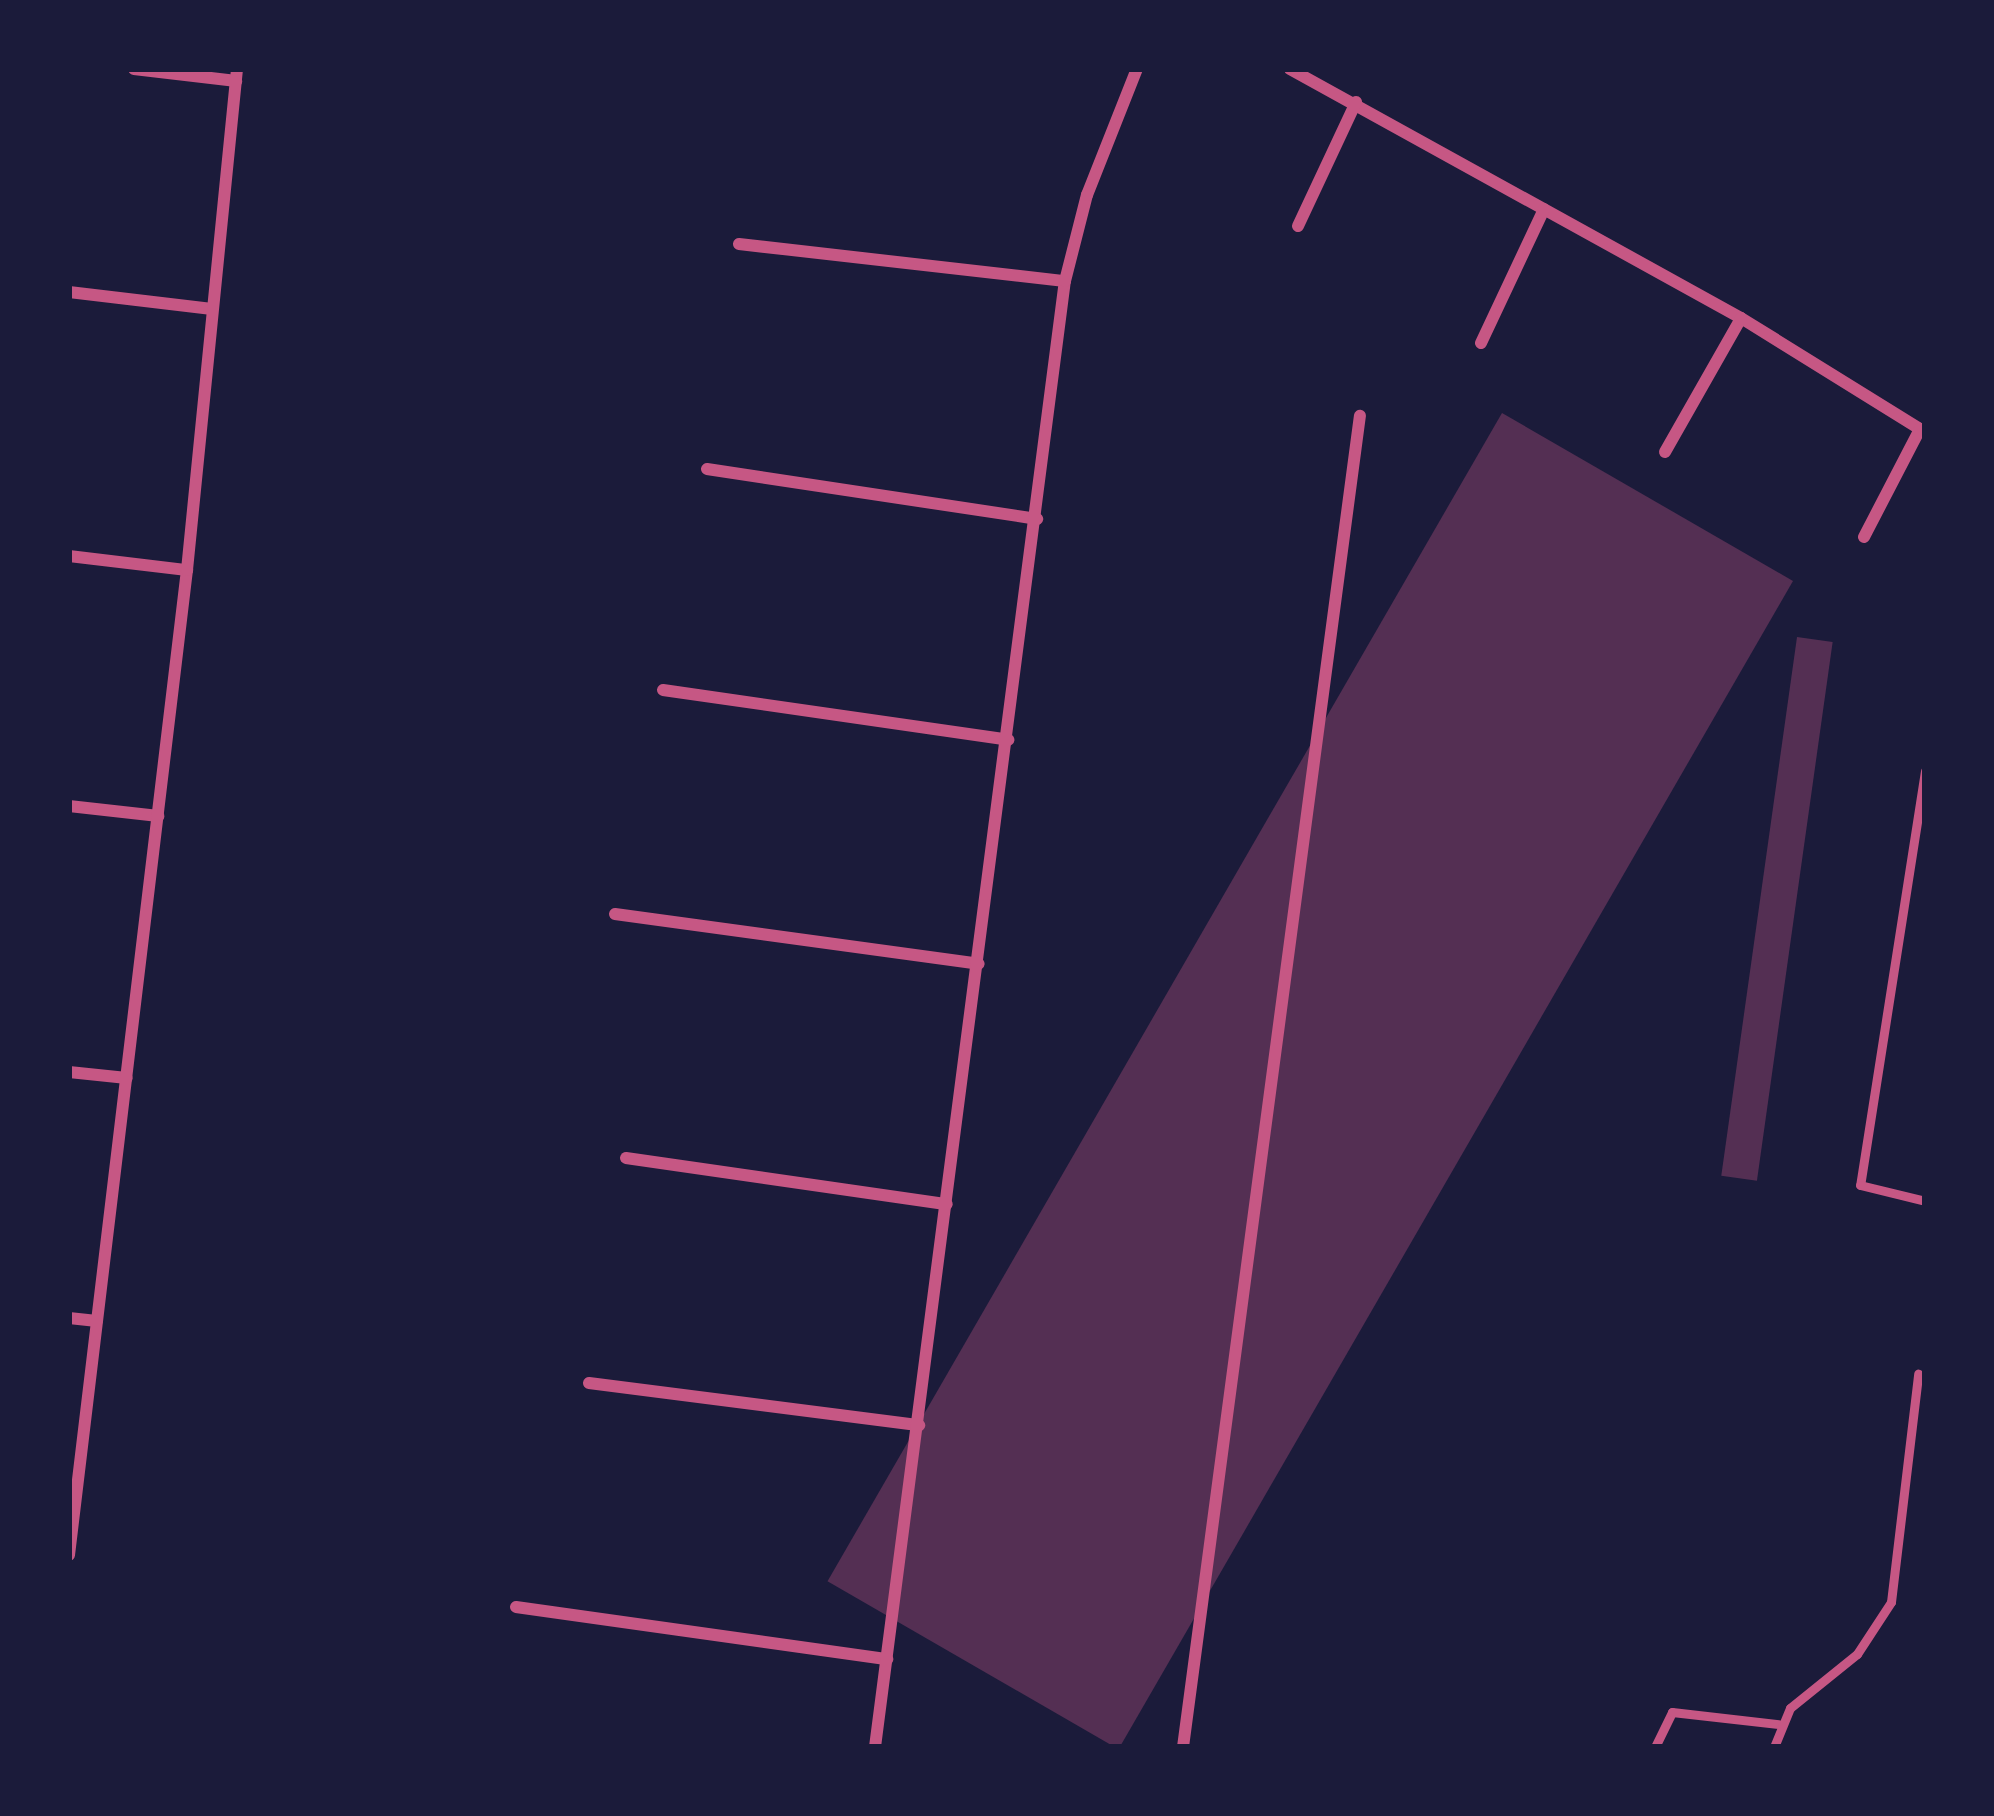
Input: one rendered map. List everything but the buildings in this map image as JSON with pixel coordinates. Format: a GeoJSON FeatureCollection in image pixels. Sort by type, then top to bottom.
{"type":"FeatureCollection","features":[{"type":"Feature","properties":{"kind":"street"},"geometry":{"type":"LineString","coordinates":[[69,1555],[187,570],[237,75],[134,69]]}},
{"type":"Feature","properties":{"kind":"street"},"geometry":{"type":"LineString","coordinates":[[875,1747],[1065,281],[1087,195],[1137,69]]}},
{"type":"Feature","properties":{"kind":"street"},"geometry":{"type":"LineString","coordinates":[[1290,69],[1356,101],[1741,319],[1922,430],[1864,537]]}},
{"type":"Feature","properties":{"kind":"street"},"geometry":{"type":"LineString","coordinates":[[1298,226],[1356,101]]}},
{"type":"Feature","properties":{"kind":"street"},"geometry":{"type":"LineString","coordinates":[[1481,343],[1544,209]]}},
{"type":"Feature","properties":{"kind":"street"},"geometry":{"type":"LineString","coordinates":[[740,244],[1065,281]]}},
{"type":"Feature","properties":{"kind":"street"},"geometry":{"type":"LineString","coordinates":[[69,292],[212,309]]}},
{"type":"Feature","properties":{"kind":"street"},"geometry":{"type":"LineString","coordinates":[[1666,452],[1741,319]]}},
{"type":"Feature","properties":{"kind":"street"},"geometry":{"type":"LineString","coordinates":[[1183,1747],[1360,416]]}},
{"type":"Feature","properties":{"kind":"street"},"geometry":{"type":"LineString","coordinates":[[706,469],[1037,519]]}},
{"type":"Feature","properties":{"kind":"street"},"geometry":{"type":"LineString","coordinates":[[69,556],[187,570]]}},
{"type":"Feature","properties":{"kind":"street"},"geometry":{"type":"LineString","coordinates":[[663,690],[1008,740]]}},
{"type":"Feature","properties":{"kind":"street"},"geometry":{"type":"LineString","coordinates":[[69,806],[158,816]]}},
{"type":"Feature","properties":{"kind":"street"},"geometry":{"type":"LineString","coordinates":[[615,914],[979,964]]}},
{"type":"Feature","properties":{"kind":"street"},"geometry":{"type":"LineString","coordinates":[[69,1072],[127,1078]]}},
{"type":"Feature","properties":{"kind":"street"},"geometry":{"type":"LineString","coordinates":[[626,1158],[947,1204]]}},
{"type":"Feature","properties":{"kind":"street"},"geometry":{"type":"LineString","coordinates":[[69,1318],[98,1322]]}},
{"type":"Feature","properties":{"kind":"street"},"geometry":{"type":"LineString","coordinates":[[589,1383],[919,1425]]}},
{"type":"Feature","properties":{"kind":"street"},"geometry":{"type":"LineString","coordinates":[[516,1607],[887,1659]]}},
{"type":"Feature","properties":{"kind":"lane"},"geometry":{"type":"LineString","coordinates":[[1925,771],[1860,1185],[1925,1201]]}},
{"type":"Feature","properties":{"kind":"lane"},"geometry":{"type":"LineString","coordinates":[[1774,1747],[1778,1724],[1857,1654],[1891,1603],[1918,1374]]}},
{"type":"Feature","properties":{"kind":"lane"},"geometry":{"type":"LineString","coordinates":[[1655,1747],[1672,1712],[1778,1724]]}}]}
